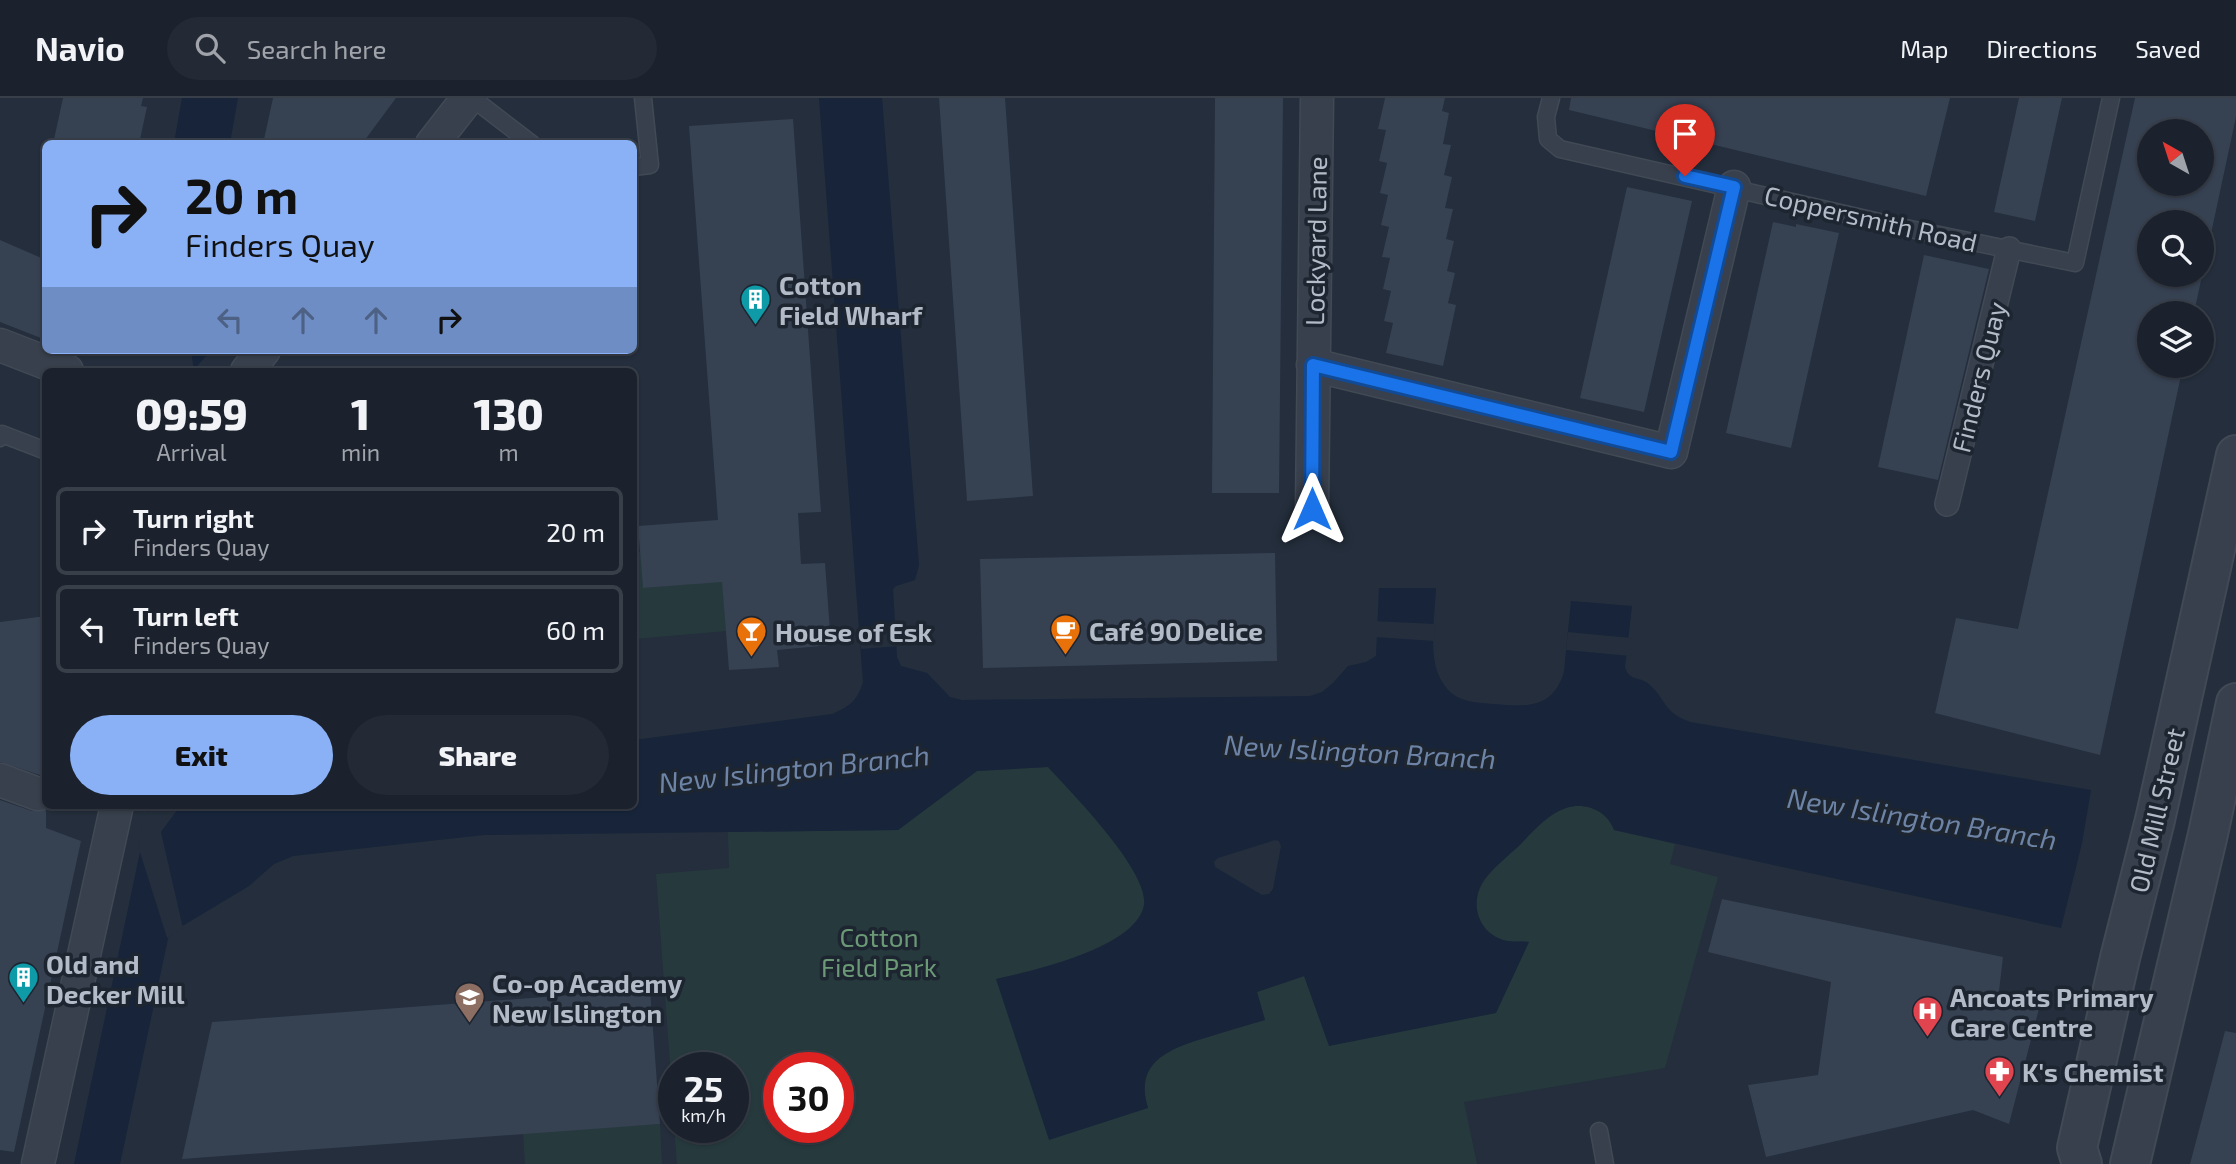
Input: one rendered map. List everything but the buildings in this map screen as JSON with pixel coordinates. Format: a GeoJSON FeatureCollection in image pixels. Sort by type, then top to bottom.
{"type":"FeatureCollection","features":[{"type":"Feature","properties":{"kind":"street"},"geometry":{"type":"LineString","coordinates":[[435,140],[470,98]]}},
{"type":"Feature","properties":{"kind":"street","name":"Lockyard Lane"},"geometry":{"type":"LineString","coordinates":[[1312,509],[1317,98]]}},
{"type":"Feature","properties":{"kind":"street"},"geometry":{"type":"LineString","coordinates":[[1313,365],[1671,452],[1734,187]]}},
{"type":"Feature","properties":{"kind":"street","name":"Finders Quay"},"geometry":{"type":"LineString","coordinates":[[1947,504],[2009,249]]}},
{"type":"Feature","properties":{"kind":"street"},"geometry":{"type":"LineString","coordinates":[[0,345],[58,368]]}},
{"type":"Feature","properties":{"kind":"street"},"geometry":{"type":"LineString","coordinates":[[249,368],[261,354]]}},
{"type":"Feature","properties":{"kind":"street","name":"Old Mill Street"},"geometry":{"type":"LineString","coordinates":[[2082,1164],[2077,1148],[2155,820],[2236,455]]}},
{"type":"Feature","properties":{"kind":"street","name":"Old Mill Street"},"geometry":{"type":"LineString","coordinates":[[2130,1164],[2236,703]]}},
{"type":"Feature","properties":{"kind":"street"},"geometry":{"type":"LineString","coordinates":[[0,780],[38,794]]}},
{"type":"Feature","properties":{"kind":"street"},"geometry":{"type":"LineString","coordinates":[[38,1164],[116,809]]}},
{"type":"Feature","properties":{"kind":"lane"},"geometry":{"type":"LineString","coordinates":[[470,98],[528,140]]}},
{"type":"Feature","properties":{"kind":"lane"},"geometry":{"type":"LineString","coordinates":[[637,167],[650,165],[643,98]]}},
{"type":"Feature","properties":{"kind":"lane","name":"Coppersmith Road"},"geometry":{"type":"LineString","coordinates":[[1551,98],[1546,117],[1548,139],[1560,149],[1910,229],[2075,262],[2111,98]]}},
{"type":"Feature","properties":{"kind":"lane"},"geometry":{"type":"LineString","coordinates":[[0,438],[2,434],[42,449]]}},
{"type":"Feature","properties":{"kind":"lane"},"geometry":{"type":"LineString","coordinates":[[1599,1130],[1605,1164]]}},
{"type":"Feature","properties":{"kind":"green space"},"geometry":{"type":"Polygon","coordinates":[[[720,546],[726,631],[637,639],[637,553],[641,552],[643,588],[691,584],[720,546]]]}},
{"type":"Feature","properties":{"kind":"green space","name":"Cotton Field Park"},"geometry":{"type":"Polygon","coordinates":[[[1048,767],[1090,813],[1122,853],[1143,891],[1144,905],[1137,920],[1104,945],[1081,955],[996,979],[1148,1108],[1146,1079],[1158,1059],[1194,1041],[1265,1020],[1257,992],[1305,976],[1330,1046],[1529,942],[1498,938],[1484,927],[1477,910],[1479,892],[1491,872],[1541,823],[1560,810],[1573,806],[1595,809],[1606,817],[1614,830],[1675,844],[1670,864],[1718,877],[1665,1068],[1464,1102],[1477,1164],[677,1164],[675,1143],[749,1143],[749,1052],[669,1052],[656,874],[729,868],[728,832],[898,830],[977,771],[1048,767]]]}},
{"type":"Feature","properties":{"kind":"green space"},"geometry":{"type":"Polygon","coordinates":[[[658,1124],[662,1164],[525,1164],[523,1132],[658,1124]]]}},
{"type":"Feature","properties":{"kind":"water"},"geometry":{"type":"Polygon","coordinates":[[[182,98],[238,98],[231,140],[175,140],[182,98]]]}},
{"type":"Feature","properties":{"kind":"water","name":"New Islington Branch"},"geometry":{"type":"Polygon","coordinates":[[[819,98],[882,98],[919,565],[915,580],[893,589],[897,657],[901,666],[927,673],[950,697],[962,700],[1310,696],[1322,692],[1348,666],[1366,662],[1376,656],[1379,588],[1436,588],[1433,634],[1436,669],[1450,692],[1462,699],[1527,705],[1545,699],[1553,693],[1564,672],[1571,601],[1632,606],[1625,667],[1627,672],[1650,685],[1670,710],[1690,722],[2091,790],[2082,843],[2061,928],[1614,830],[1606,817],[1594,809],[1581,806],[1566,808],[1547,818],[1535,829],[1490,873],[1478,892],[1477,910],[1484,927],[1490,933],[1508,941],[1529,942],[1496,1013],[1329,1046],[1304,976],[1257,992],[1265,1020],[1181,1046],[1158,1059],[1146,1079],[1148,1108],[1049,1140],[996,979],[1057,963],[1104,945],[1123,934],[1137,920],[1144,905],[1143,891],[1122,853],[1048,767],[977,771],[898,830],[484,835],[293,856],[274,864],[249,886],[169,934],[120,1164],[74,1164],[149,809],[637,809],[637,740],[832,714],[843,709],[858,694],[863,682],[819,98]],[[1275,840],[1218,858],[1214,862],[1215,867],[1262,895],[1269,894],[1273,889],[1281,846],[1279,841],[1275,840]]]}},
{"type":"Feature","properties":{"kind":"water"},"geometry":{"type":"Polygon","coordinates":[[[192,354],[234,354],[201,368],[194,368],[192,354]]]}},
{"type":"Feature","properties":{"kind":"pier"},"geometry":{"type":"Polygon","coordinates":[[[208,354],[247,354],[249,368],[196,368],[208,354]]]}},
{"type":"Feature","properties":{"kind":"pier"},"geometry":{"type":"Polygon","coordinates":[[[1374,621],[1435,624],[1434,641],[1374,637],[1374,621]]]}},
{"type":"Feature","properties":{"kind":"pier"},"geometry":{"type":"Polygon","coordinates":[[[898,629],[900,646],[861,649],[859,632],[898,629]]]}},
{"type":"Feature","properties":{"kind":"pier"},"geometry":{"type":"Polygon","coordinates":[[[1568,632],[1632,638],[1630,656],[1566,650],[1568,632]]]}},
{"type":"Feature","properties":{"kind":"pier"},"geometry":{"type":"Polygon","coordinates":[[[151,809],[178,809],[161,832],[183,928],[167,938],[138,846],[144,817],[151,809]]]}},
{"type":"Feature","properties":{"kind":"place","name":"Cotton Field Wharf"},"geometry":{"type":"Point","coordinates":[756,326]}},
{"type":"Feature","properties":{"kind":"place","name":"Café 90 Delice"},"geometry":{"type":"Point","coordinates":[1066,657]}},
{"type":"Feature","properties":{"kind":"place","name":"House of Esk"},"geometry":{"type":"Point","coordinates":[752,658]}},
{"type":"Feature","properties":{"kind":"place","name":"Old and Decker Mill"},"geometry":{"type":"Point","coordinates":[23,1005]}},
{"type":"Feature","properties":{"kind":"place","name":"Co-op Academy New Islington"},"geometry":{"type":"Point","coordinates":[469,1024]}},
{"type":"Feature","properties":{"kind":"place","name":"Ancoats Primary Care Centre"},"geometry":{"type":"Point","coordinates":[1927,1038]}},
{"type":"Feature","properties":{"kind":"place","name":"K's Chemist"},"geometry":{"type":"Point","coordinates":[1999,1098]}},
{"type":"Feature","properties":{"kind":"route"},"geometry":{"type":"LineString","coordinates":[[1312,509],[1313,365],[1671,452],[1734,187],[1685,176]]}}]}
